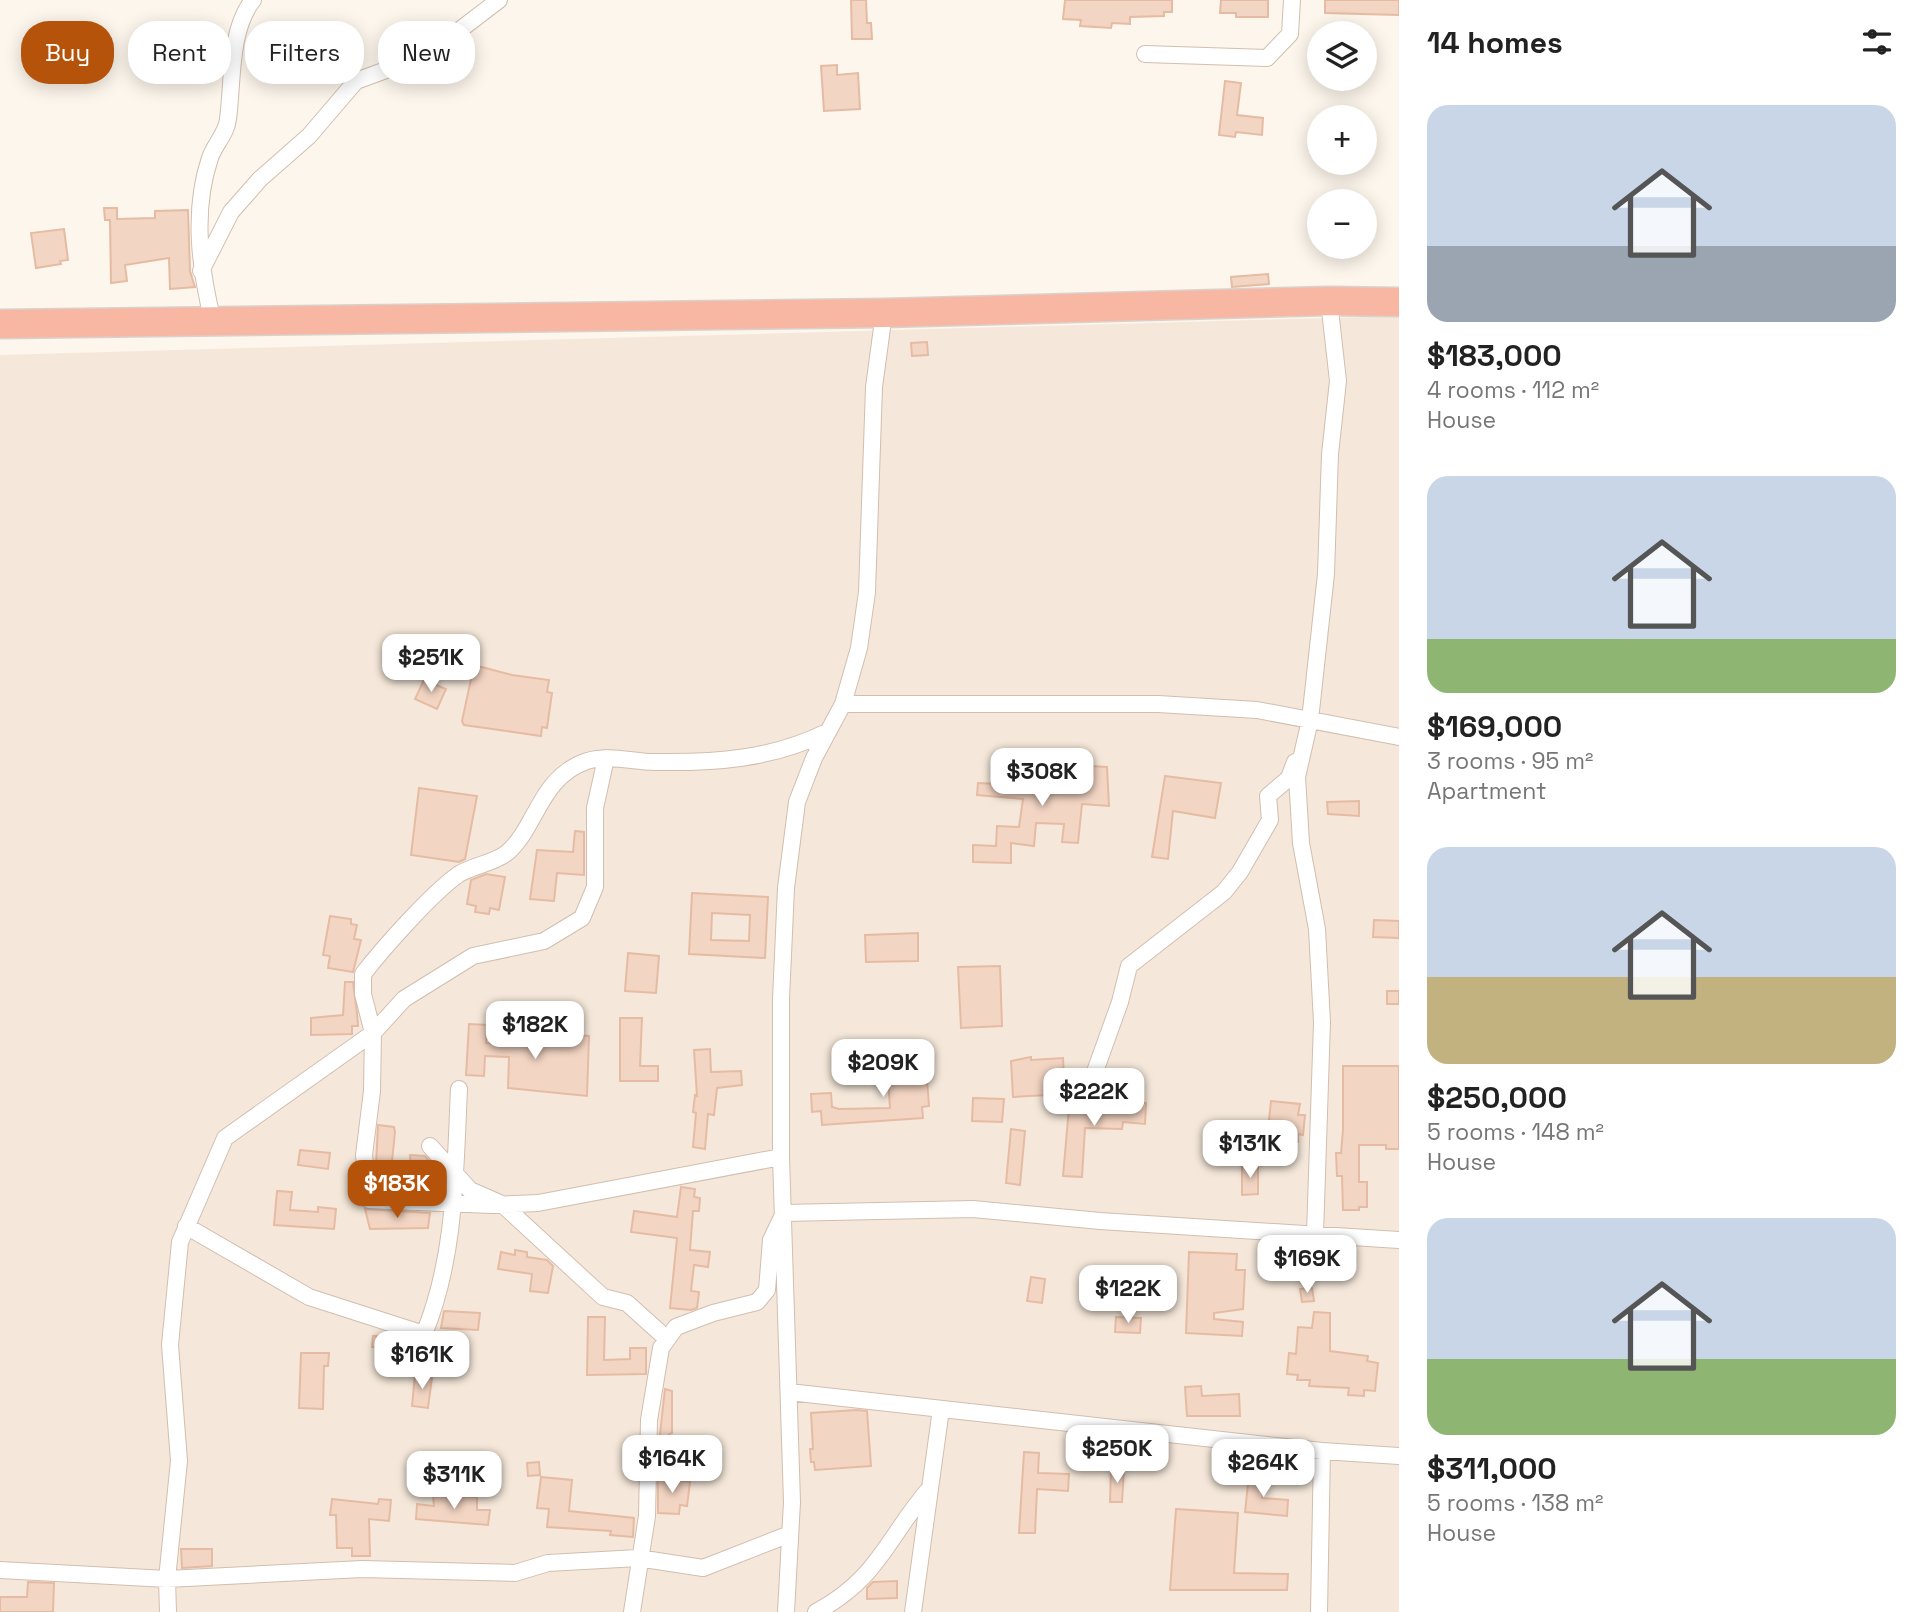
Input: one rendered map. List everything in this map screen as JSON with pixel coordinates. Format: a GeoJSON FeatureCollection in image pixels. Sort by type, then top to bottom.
{"type":"FeatureCollection","features":[{"type":"Feature","properties":{"kind":"highway"},"geometry":{"type":"LineString","coordinates":[[0,324],[884,313],[1329,301],[1399,302]]}},
{"type":"Feature","properties":{"kind":"street"},"geometry":{"type":"LineString","coordinates":[[213,322],[201,271],[201,196],[211,156],[228,124],[236,48],[244,11],[253,0]]}},
{"type":"Feature","properties":{"kind":"street"},"geometry":{"type":"LineString","coordinates":[[201,271],[231,212],[260,178],[309,136],[356,81],[427,55],[499,0]]}},
{"type":"Feature","properties":{"kind":"street"},"geometry":{"type":"LineString","coordinates":[[1145,54],[1267,58],[1290,34],[1292,0]]}},
{"type":"Feature","properties":{"kind":"street"},"geometry":{"type":"LineString","coordinates":[[1315,1234],[1322,1022],[1317,929],[1301,842],[1297,777],[1310,720],[1326,574],[1330,454],[1338,381],[1329,301]]}},
{"type":"Feature","properties":{"kind":"street"},"geometry":{"type":"LineString","coordinates":[[786,1612],[790,1534],[789,1392],[781,1157],[781,999],[791,839],[797,802],[827,732],[843,704],[859,648],[867,592],[874,387],[884,313]]}},
{"type":"Feature","properties":{"kind":"street"},"geometry":{"type":"LineString","coordinates":[[843,704],[1158,704],[1257,710],[1399,737]]}},
{"type":"Feature","properties":{"kind":"street"},"geometry":{"type":"LineString","coordinates":[[1088,1091],[1120,1002],[1129,966],[1224,892],[1240,872],[1270,820],[1268,796],[1289,778],[1310,720]]}},
{"type":"Feature","properties":{"kind":"street"},"geometry":{"type":"LineString","coordinates":[[781,1157],[538,1203],[369,1200],[364,1155],[372,1091],[373,1033],[363,994],[363,974],[460,874],[507,853],[529,822],[543,794],[585,762],[606,758],[654,762],[761,757],[795,748],[827,732]]}},
{"type":"Feature","properties":{"kind":"street"},"geometry":{"type":"LineString","coordinates":[[168,1612],[167,1579],[178,1461],[170,1345],[180,1242],[225,1138],[373,1033],[404,999],[473,956],[544,941],[582,918],[595,887],[595,808],[606,758]]}},
{"type":"Feature","properties":{"kind":"street"},"geometry":{"type":"LineString","coordinates":[[186,1227],[309,1297],[424,1334],[436,1305],[453,1202],[459,1088]]}},
{"type":"Feature","properties":{"kind":"street"},"geometry":{"type":"LineString","coordinates":[[430,1146],[470,1190],[502,1204],[603,1297],[627,1303],[667,1339]]}},
{"type":"Feature","properties":{"kind":"street"},"geometry":{"type":"LineString","coordinates":[[784,1213],[973,1209],[1399,1240]]}},
{"type":"Feature","properties":{"kind":"street"},"geometry":{"type":"LineString","coordinates":[[632,1612],[638,1558],[647,1516],[649,1420],[661,1348],[676,1327],[713,1313],[757,1302],[767,1290],[771,1240],[784,1213]]}},
{"type":"Feature","properties":{"kind":"street"},"geometry":{"type":"LineString","coordinates":[[789,1392],[1322,1451],[1399,1456]]}},
{"type":"Feature","properties":{"kind":"street"},"geometry":{"type":"LineString","coordinates":[[913,1612],[941,1409]]}},
{"type":"Feature","properties":{"kind":"street"},"geometry":{"type":"LineString","coordinates":[[1319,1612],[1322,1451]]}},
{"type":"Feature","properties":{"kind":"street"},"geometry":{"type":"LineString","coordinates":[[817,1612],[839,1600],[874,1568],[911,1510],[929,1489]]}},
{"type":"Feature","properties":{"kind":"street"},"geometry":{"type":"LineString","coordinates":[[0,1570],[167,1579],[362,1569],[515,1573],[548,1563],[638,1558],[703,1568],[790,1534]]}},
{"type":"Feature","properties":{"kind":"shaded area"},"geometry":{"type":"Polygon","coordinates":[[[1399,316],[1399,1612],[0,1612],[0,355],[1399,316]]]}},
{"type":"Feature","properties":{"kind":"building"},"geometry":{"type":"Polygon","coordinates":[[[851,0],[866,0],[867,23],[871,23],[872,39],[852,39],[851,0]]]}},
{"type":"Feature","properties":{"kind":"building"},"geometry":{"type":"Polygon","coordinates":[[[1065,0],[1172,0],[1172,12],[1164,12],[1164,16],[1130,17],[1130,24],[1112,23],[1111,28],[1080,26],[1081,20],[1063,19],[1065,0]]]}},
{"type":"Feature","properties":{"kind":"building"},"geometry":{"type":"Polygon","coordinates":[[[1221,0],[1268,0],[1268,17],[1236,17],[1236,13],[1220,13],[1221,0]]]}},
{"type":"Feature","properties":{"kind":"building"},"geometry":{"type":"Polygon","coordinates":[[[1325,0],[1399,0],[1399,15],[1325,13],[1325,0]]]}},
{"type":"Feature","properties":{"kind":"building"},"geometry":{"type":"Polygon","coordinates":[[[837,65],[837,75],[858,73],[860,109],[824,111],[821,66],[837,65]]]}},
{"type":"Feature","properties":{"kind":"building"},"geometry":{"type":"Polygon","coordinates":[[[1225,81],[1241,83],[1237,115],[1263,118],[1262,135],[1236,132],[1235,137],[1219,135],[1225,81]]]}},
{"type":"Feature","properties":{"kind":"building"},"geometry":{"type":"Polygon","coordinates":[[[104,208],[117,208],[117,219],[155,218],[155,211],[188,210],[190,271],[195,287],[170,289],[169,258],[125,265],[127,281],[111,283],[110,220],[105,220],[104,208]]]}},
{"type":"Feature","properties":{"kind":"building"},"geometry":{"type":"Polygon","coordinates":[[[64,229],[68,260],[60,261],[61,264],[36,268],[31,233],[64,229]]]}},
{"type":"Feature","properties":{"kind":"building"},"geometry":{"type":"Polygon","coordinates":[[[1268,274],[1269,284],[1232,287],[1231,277],[1268,274]]]}},
{"type":"Feature","properties":{"kind":"building"},"geometry":{"type":"Polygon","coordinates":[[[927,342],[928,355],[912,356],[911,343],[927,342]]]}},
{"type":"Feature","properties":{"kind":"building"},"geometry":{"type":"Polygon","coordinates":[[[474,665],[512,675],[549,680],[547,692],[552,693],[547,728],[542,727],[541,736],[464,725],[462,721],[474,665]]]}},
{"type":"Feature","properties":{"kind":"building"},"geometry":{"type":"Polygon","coordinates":[[[424,680],[446,689],[437,709],[415,699],[424,680]]]}},
{"type":"Feature","properties":{"kind":"building"},"geometry":{"type":"Polygon","coordinates":[[[1090,766],[1107,767],[1109,806],[1082,804],[1078,843],[1062,842],[1064,824],[1036,823],[1034,846],[1011,843],[1011,863],[973,862],[973,845],[996,846],[997,826],[1019,827],[1023,799],[977,795],[978,783],[999,784],[1000,776],[1024,777],[1024,774],[1090,780],[1090,766]]]}},
{"type":"Feature","properties":{"kind":"building"},"geometry":{"type":"Polygon","coordinates":[[[1165,776],[1221,783],[1215,818],[1173,811],[1168,859],[1152,857],[1165,776]]]}},
{"type":"Feature","properties":{"kind":"building"},"geometry":{"type":"Polygon","coordinates":[[[419,788],[477,796],[465,859],[459,862],[411,855],[419,788]]]}},
{"type":"Feature","properties":{"kind":"building"},"geometry":{"type":"Polygon","coordinates":[[[1359,801],[1359,816],[1328,814],[1327,802],[1359,801]]]}},
{"type":"Feature","properties":{"kind":"building"},"geometry":{"type":"Polygon","coordinates":[[[575,831],[584,832],[584,875],[557,873],[554,901],[530,899],[537,850],[573,852],[575,831]]]}},
{"type":"Feature","properties":{"kind":"building"},"geometry":{"type":"Polygon","coordinates":[[[486,874],[505,877],[499,910],[490,908],[489,914],[475,912],[476,906],[467,904],[471,880],[486,874]]]}},
{"type":"Feature","properties":{"kind":"building"},"geometry":{"type":"Polygon","coordinates":[[[692,893],[768,897],[765,958],[689,954],[692,893]],[[712,913],[711,940],[749,941],[750,915],[712,913]]]}},
{"type":"Feature","properties":{"kind":"building"},"geometry":{"type":"Polygon","coordinates":[[[330,916],[351,919],[351,924],[357,925],[354,939],[361,940],[353,972],[328,968],[330,956],[323,955],[330,916]]]}},
{"type":"Feature","properties":{"kind":"building"},"geometry":{"type":"Polygon","coordinates":[[[1374,920],[1399,921],[1399,938],[1373,937],[1374,920]]]}},
{"type":"Feature","properties":{"kind":"building"},"geometry":{"type":"Polygon","coordinates":[[[918,933],[918,961],[866,962],[865,935],[918,933]]]}},
{"type":"Feature","properties":{"kind":"building"},"geometry":{"type":"Polygon","coordinates":[[[628,953],[659,956],[656,993],[625,991],[628,953]]]}},
{"type":"Feature","properties":{"kind":"building"},"geometry":{"type":"Polygon","coordinates":[[[1000,966],[1002,1026],[961,1028],[958,967],[1000,966]]]}},
{"type":"Feature","properties":{"kind":"building"},"geometry":{"type":"Polygon","coordinates":[[[345,982],[353,982],[358,1026],[352,1026],[352,1034],[311,1035],[311,1018],[343,1015],[345,982]]]}},
{"type":"Feature","properties":{"kind":"building"},"geometry":{"type":"Polygon","coordinates":[[[1387,991],[1399,991],[1399,1004],[1387,1004],[1387,991]]]}},
{"type":"Feature","properties":{"kind":"building"},"geometry":{"type":"Polygon","coordinates":[[[620,1018],[642,1018],[640,1066],[658,1066],[658,1081],[620,1081],[620,1018]]]}},
{"type":"Feature","properties":{"kind":"building"},"geometry":{"type":"Polygon","coordinates":[[[469,1024],[487,1025],[486,1043],[511,1044],[511,1034],[557,1038],[557,1034],[589,1036],[587,1096],[508,1088],[509,1057],[485,1056],[484,1076],[466,1075],[469,1024]]]}},
{"type":"Feature","properties":{"kind":"building"},"geometry":{"type":"Polygon","coordinates":[[[710,1049],[711,1072],[741,1071],[742,1085],[717,1088],[714,1115],[708,1114],[705,1149],[693,1147],[696,1113],[693,1112],[695,1095],[697,1096],[694,1050],[710,1049]]]}},
{"type":"Feature","properties":{"kind":"building"},"geometry":{"type":"Polygon","coordinates":[[[1031,1057],[1031,1060],[1063,1058],[1065,1094],[1013,1097],[1011,1061],[1031,1057]]]}},
{"type":"Feature","properties":{"kind":"building"},"geometry":{"type":"Polygon","coordinates":[[[913,1063],[914,1067],[926,1066],[929,1106],[922,1107],[923,1118],[822,1125],[821,1111],[812,1112],[811,1094],[831,1093],[832,1107],[839,1109],[890,1108],[887,1065],[913,1063]]]}},
{"type":"Feature","properties":{"kind":"building"},"geometry":{"type":"Polygon","coordinates":[[[1343,1066],[1399,1066],[1399,1149],[1386,1149],[1386,1145],[1359,1145],[1359,1182],[1367,1182],[1367,1207],[1359,1207],[1359,1210],[1343,1210],[1342,1176],[1337,1176],[1336,1153],[1341,1153],[1343,1130],[1343,1066]]]}},
{"type":"Feature","properties":{"kind":"building"},"geometry":{"type":"Polygon","coordinates":[[[1070,1096],[1088,1101],[1088,1106],[1131,1108],[1132,1102],[1146,1103],[1145,1124],[1123,1122],[1122,1129],[1085,1128],[1082,1177],[1063,1176],[1070,1096]]]}},
{"type":"Feature","properties":{"kind":"building"},"geometry":{"type":"Polygon","coordinates":[[[973,1098],[1004,1099],[1002,1122],[972,1121],[973,1098]]]}},
{"type":"Feature","properties":{"kind":"building"},"geometry":{"type":"Polygon","coordinates":[[[1271,1101],[1300,1104],[1298,1115],[1305,1115],[1303,1135],[1298,1134],[1298,1142],[1267,1139],[1271,1101]]]}},
{"type":"Feature","properties":{"kind":"building"},"geometry":{"type":"Polygon","coordinates":[[[378,1125],[394,1127],[395,1132],[389,1190],[378,1190],[378,1125]]]}},
{"type":"Feature","properties":{"kind":"building"},"geometry":{"type":"Polygon","coordinates":[[[1011,1129],[1025,1131],[1020,1185],[1006,1183],[1011,1129]]]}},
{"type":"Feature","properties":{"kind":"building"},"geometry":{"type":"Polygon","coordinates":[[[300,1150],[330,1153],[328,1169],[298,1165],[300,1150]]]}},
{"type":"Feature","properties":{"kind":"building"},"geometry":{"type":"Polygon","coordinates":[[[410,1155],[425,1156],[434,1167],[432,1192],[412,1191],[410,1155]]]}},
{"type":"Feature","properties":{"kind":"building"},"geometry":{"type":"Polygon","coordinates":[[[1258,1165],[1258,1194],[1242,1195],[1242,1166],[1258,1165]]]}},
{"type":"Feature","properties":{"kind":"building"},"geometry":{"type":"Polygon","coordinates":[[[681,1187],[695,1189],[694,1197],[700,1198],[699,1211],[693,1211],[690,1250],[710,1252],[708,1267],[694,1265],[691,1291],[699,1292],[697,1308],[691,1310],[670,1308],[677,1238],[631,1232],[634,1211],[677,1217],[681,1187]]]}},
{"type":"Feature","properties":{"kind":"building"},"geometry":{"type":"Polygon","coordinates":[[[277,1191],[292,1192],[290,1210],[318,1212],[318,1207],[336,1209],[334,1229],[274,1225],[277,1191]]]}},
{"type":"Feature","properties":{"kind":"building"},"geometry":{"type":"Polygon","coordinates":[[[365,1209],[430,1213],[428,1228],[370,1229],[365,1209]]]}},
{"type":"Feature","properties":{"kind":"building"},"geometry":{"type":"Polygon","coordinates":[[[515,1250],[527,1252],[527,1257],[547,1260],[553,1266],[548,1293],[530,1291],[532,1274],[498,1269],[501,1252],[515,1255],[515,1250]]]}},
{"type":"Feature","properties":{"kind":"building"},"geometry":{"type":"Polygon","coordinates":[[[1189,1252],[1237,1254],[1236,1270],[1245,1270],[1243,1309],[1214,1313],[1214,1319],[1243,1322],[1242,1336],[1186,1333],[1189,1252]]]}},
{"type":"Feature","properties":{"kind":"building"},"geometry":{"type":"Polygon","coordinates":[[[1031,1277],[1045,1279],[1042,1303],[1027,1301],[1031,1277]]]}},
{"type":"Feature","properties":{"kind":"building"},"geometry":{"type":"Polygon","coordinates":[[[1312,1288],[1314,1301],[1302,1302],[1300,1289],[1312,1288]]]}},
{"type":"Feature","properties":{"kind":"building"},"geometry":{"type":"Polygon","coordinates":[[[444,1311],[480,1313],[478,1330],[441,1328],[444,1311]]]}},
{"type":"Feature","properties":{"kind":"building"},"geometry":{"type":"Polygon","coordinates":[[[1314,1312],[1330,1313],[1330,1351],[1368,1356],[1367,1361],[1378,1363],[1375,1391],[1364,1390],[1364,1396],[1348,1395],[1349,1388],[1309,1386],[1310,1380],[1297,1380],[1298,1375],[1287,1374],[1289,1353],[1296,1354],[1298,1327],[1312,1328],[1314,1312]]]}},
{"type":"Feature","properties":{"kind":"building"},"geometry":{"type":"Polygon","coordinates":[[[588,1317],[605,1317],[604,1360],[630,1359],[630,1348],[646,1348],[646,1374],[587,1375],[588,1317]]]}},
{"type":"Feature","properties":{"kind":"building"},"geometry":{"type":"Polygon","coordinates":[[[1116,1317],[1141,1318],[1140,1333],[1115,1332],[1116,1317]]]}},
{"type":"Feature","properties":{"kind":"building"},"geometry":{"type":"Polygon","coordinates":[[[373,1336],[400,1337],[400,1348],[372,1347],[373,1336]]]}},
{"type":"Feature","properties":{"kind":"building"},"geometry":{"type":"Polygon","coordinates":[[[301,1353],[329,1353],[328,1366],[324,1366],[323,1409],[299,1408],[301,1353]]]}},
{"type":"Feature","properties":{"kind":"building"},"geometry":{"type":"Polygon","coordinates":[[[415,1375],[432,1377],[428,1408],[412,1406],[415,1375]]]}},
{"type":"Feature","properties":{"kind":"building"},"geometry":{"type":"Polygon","coordinates":[[[1201,1386],[1202,1396],[1239,1394],[1240,1416],[1187,1416],[1185,1387],[1201,1386]]]}},
{"type":"Feature","properties":{"kind":"building"},"geometry":{"type":"Polygon","coordinates":[[[665,1389],[672,1391],[672,1433],[669,1434],[669,1443],[659,1443],[665,1389]]]}},
{"type":"Feature","properties":{"kind":"building"},"geometry":{"type":"Polygon","coordinates":[[[867,1411],[871,1466],[815,1470],[810,1449],[813,1449],[811,1413],[867,1411]]]}},
{"type":"Feature","properties":{"kind":"building"},"geometry":{"type":"Polygon","coordinates":[[[1024,1452],[1039,1453],[1038,1473],[1069,1474],[1068,1491],[1037,1489],[1035,1533],[1019,1533],[1024,1452]]]}},
{"type":"Feature","properties":{"kind":"building"},"geometry":{"type":"Polygon","coordinates":[[[539,1462],[540,1475],[528,1476],[527,1463],[539,1462]]]}},
{"type":"Feature","properties":{"kind":"building"},"geometry":{"type":"Polygon","coordinates":[[[1111,1468],[1124,1469],[1122,1502],[1110,1502],[1111,1468]]]}},
{"type":"Feature","properties":{"kind":"building"},"geometry":{"type":"Polygon","coordinates":[[[1249,1474],[1264,1475],[1262,1498],[1288,1500],[1287,1516],[1245,1512],[1249,1474]]]}},
{"type":"Feature","properties":{"kind":"building"},"geometry":{"type":"Polygon","coordinates":[[[541,1477],[572,1480],[569,1511],[634,1518],[633,1537],[610,1535],[611,1531],[547,1527],[549,1509],[537,1508],[541,1477]]]}},
{"type":"Feature","properties":{"kind":"building"},"geometry":{"type":"Polygon","coordinates":[[[658,1477],[690,1482],[687,1506],[680,1505],[679,1514],[658,1513],[658,1477]]]}},
{"type":"Feature","properties":{"kind":"building"},"geometry":{"type":"Polygon","coordinates":[[[433,1496],[477,1497],[477,1510],[490,1510],[488,1525],[416,1519],[417,1504],[434,1506],[433,1496]]]}},
{"type":"Feature","properties":{"kind":"building"},"geometry":{"type":"Polygon","coordinates":[[[332,1499],[378,1504],[379,1499],[391,1500],[389,1521],[369,1519],[370,1556],[352,1556],[352,1548],[337,1548],[336,1515],[330,1515],[332,1499]]]}},
{"type":"Feature","properties":{"kind":"building"},"geometry":{"type":"Polygon","coordinates":[[[1176,1509],[1238,1513],[1234,1573],[1288,1574],[1287,1590],[1170,1590],[1176,1509]]]}},
{"type":"Feature","properties":{"kind":"building"},"geometry":{"type":"Polygon","coordinates":[[[181,1549],[212,1549],[212,1566],[182,1568],[181,1549]]]}},
{"type":"Feature","properties":{"kind":"building"},"geometry":{"type":"Polygon","coordinates":[[[897,1581],[897,1598],[867,1599],[867,1588],[873,1582],[897,1581]]]}},
{"type":"Feature","properties":{"kind":"building"},"geometry":{"type":"Polygon","coordinates":[[[28,1582],[54,1583],[53,1612],[0,1612],[0,1597],[27,1597],[28,1582]]]}}]}
